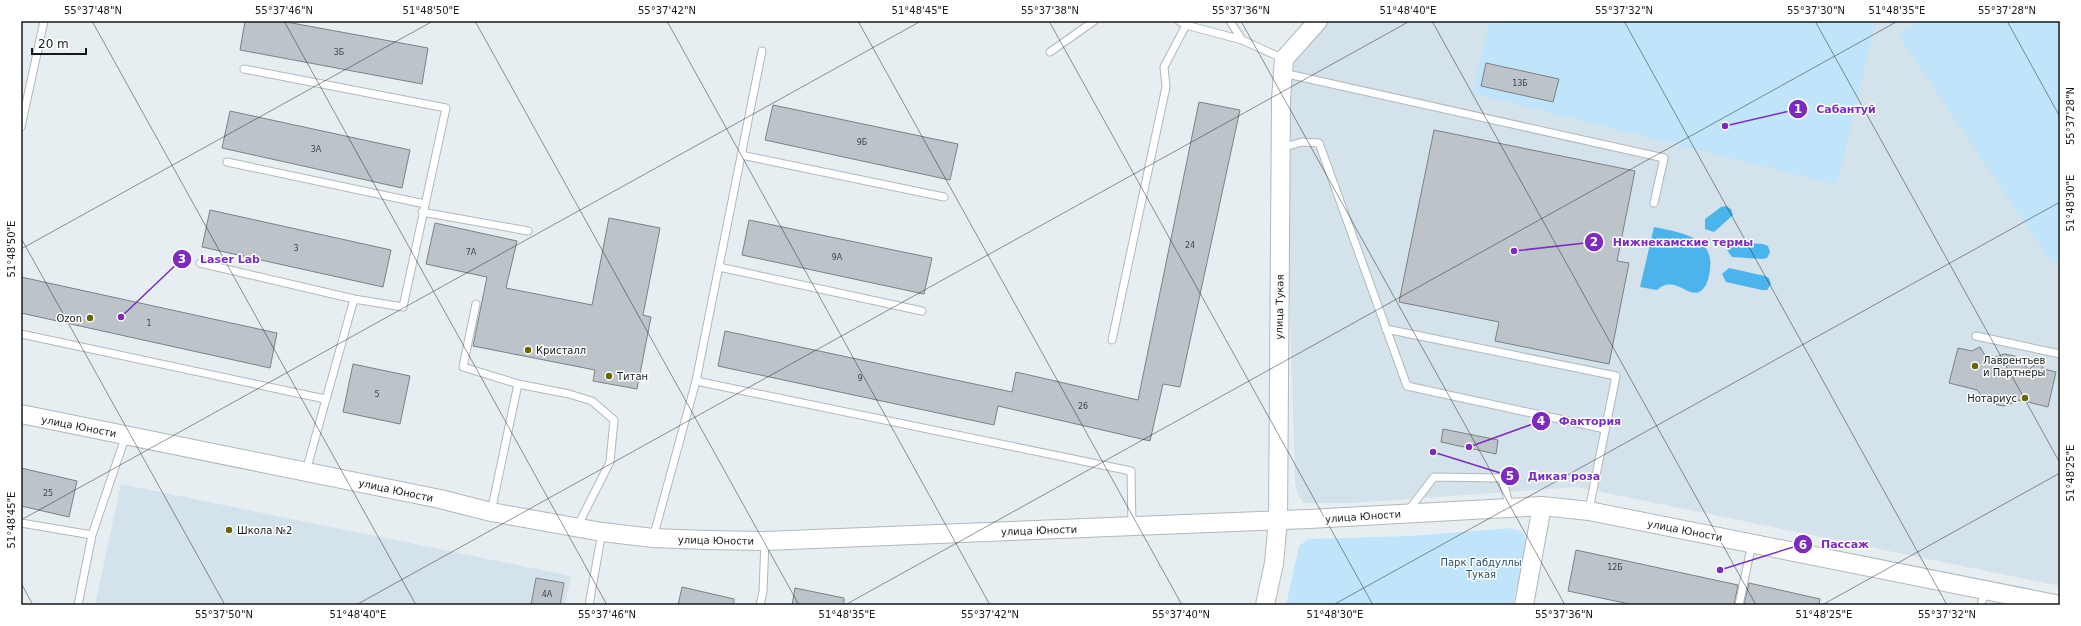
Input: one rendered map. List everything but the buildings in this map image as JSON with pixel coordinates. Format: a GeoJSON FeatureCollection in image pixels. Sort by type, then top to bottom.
{"type":"FeatureCollection","features":[{"type":"Feature","properties":{"kind":"street"},"geometry":{"type":"LineString","coordinates":[[1284,66],[1318,21]]}},
{"type":"Feature","properties":{"kind":"street","name":"улица Тукая"},"geometry":{"type":"LineString","coordinates":[[1265,605],[1274,563],[1278,520],[1281,148],[1284,66]]}},
{"type":"Feature","properties":{"kind":"street","name":"улица Юности"},"geometry":{"type":"LineString","coordinates":[[21,414],[306,471],[440,499],[491,512],[602,532],[653,538],[764,541],[1278,520],[1542,506],[1589,511],[1752,543],[1983,598],[2060,605]]}},
{"type":"Feature","properties":{"kind":"street"},"geometry":{"type":"LineString","coordinates":[[1524,605],[1542,506]]}},
{"type":"Feature","properties":{"kind":"lane"},"geometry":{"type":"LineString","coordinates":[[21,127],[44,21]]}},
{"type":"Feature","properties":{"kind":"lane"},"geometry":{"type":"LineString","coordinates":[[1050,52],[1094,21]]}},
{"type":"Feature","properties":{"kind":"lane"},"geometry":{"type":"LineString","coordinates":[[1179,21],[1186,25],[1242,40],[1284,66],[1664,158],[1654,202]]}},
{"type":"Feature","properties":{"kind":"lane"},"geometry":{"type":"LineString","coordinates":[[1230,21],[1242,40]]}},
{"type":"Feature","properties":{"kind":"lane"},"geometry":{"type":"LineString","coordinates":[[1112,340],[1166,87],[1164,67],[1186,25]]}},
{"type":"Feature","properties":{"kind":"lane"},"geometry":{"type":"LineString","coordinates":[[653,538],[696,382],[762,51]]}},
{"type":"Feature","properties":{"kind":"lane"},"geometry":{"type":"LineString","coordinates":[[200,264],[354,299],[403,307],[422,212],[446,108],[244,69]]}},
{"type":"Feature","properties":{"kind":"lane"},"geometry":{"type":"LineString","coordinates":[[1281,148],[1302,142],[1319,143],[1407,386],[1605,429]]}},
{"type":"Feature","properties":{"kind":"lane"},"geometry":{"type":"LineString","coordinates":[[741,154],[944,197]]}},
{"type":"Feature","properties":{"kind":"lane"},"geometry":{"type":"LineString","coordinates":[[227,162],[424,204]]}},
{"type":"Feature","properties":{"kind":"lane"},"geometry":{"type":"LineString","coordinates":[[422,212],[528,231]]}},
{"type":"Feature","properties":{"kind":"lane"},"geometry":{"type":"LineString","coordinates":[[719,267],[922,311]]}},
{"type":"Feature","properties":{"kind":"lane"},"geometry":{"type":"LineString","coordinates":[[306,471],[354,299]]}},
{"type":"Feature","properties":{"kind":"lane"},"geometry":{"type":"LineString","coordinates":[[476,304],[463,367],[518,384],[569,394],[592,401],[614,420],[610,462],[577,527]]}},
{"type":"Feature","properties":{"kind":"lane"},"geometry":{"type":"LineString","coordinates":[[1386,329],[1616,376],[1589,511]]}},
{"type":"Feature","properties":{"kind":"lane"},"geometry":{"type":"LineString","coordinates":[[21,334],[325,399]]}},
{"type":"Feature","properties":{"kind":"lane"},"geometry":{"type":"LineString","coordinates":[[1976,336],[2060,354]]}},
{"type":"Feature","properties":{"kind":"lane"},"geometry":{"type":"LineString","coordinates":[[696,382],[1131,471],[1132,526]]}},
{"type":"Feature","properties":{"kind":"lane"},"geometry":{"type":"LineString","coordinates":[[491,512],[518,384]]}},
{"type":"Feature","properties":{"kind":"lane"},"geometry":{"type":"LineString","coordinates":[[78,605],[92,535],[126,435]]}},
{"type":"Feature","properties":{"kind":"lane"},"geometry":{"type":"LineString","coordinates":[[1406,513],[1434,477],[1502,478],[1510,508]]}},
{"type":"Feature","properties":{"kind":"lane"},"geometry":{"type":"LineString","coordinates":[[21,523],[92,535]]}},
{"type":"Feature","properties":{"kind":"lane"},"geometry":{"type":"LineString","coordinates":[[589,605],[602,532]]}},
{"type":"Feature","properties":{"kind":"lane"},"geometry":{"type":"LineString","coordinates":[[760,605],[763,592],[764,541]]}},
{"type":"Feature","properties":{"kind":"lane"},"geometry":{"type":"LineString","coordinates":[[1739,605],[1752,543]]}},
{"type":"Feature","properties":{"kind":"shaded area"},"geometry":{"type":"Polygon","coordinates":[[[1323,21],[2060,21],[2060,586],[1577,487],[1353,503],[1303,503],[1297,493],[1295,482],[1284,117],[1289,62],[1323,21]]]}},
{"type":"Feature","properties":{"kind":"shaded area","name":"Школа №2"},"geometry":{"type":"Polygon","coordinates":[[[121,484],[571,576],[565,605],[95,605],[121,484]]]}},
{"type":"Feature","properties":{"kind":"green space"},"geometry":{"type":"Polygon","coordinates":[[[1496,21],[1876,21],[1837,185],[1472,93],[1489,25],[1496,21]]]}},
{"type":"Feature","properties":{"kind":"green space"},"geometry":{"type":"Polygon","coordinates":[[[1918,21],[2060,21],[2060,260],[2053,265],[1898,35],[1918,21]]]}},
{"type":"Feature","properties":{"kind":"green space","name":"Парк Габдуллы Тукая"},"geometry":{"type":"Polygon","coordinates":[[[1512,528],[1522,532],[1527,541],[1513,605],[1286,605],[1299,546],[1308,539],[1411,536],[1512,528]]]}},
{"type":"Feature","properties":{"kind":"water"},"geometry":{"type":"Polygon","coordinates":[[[1726,206],[1731,209],[1733,215],[1714,232],[1705,229],[1705,219],[1721,207],[1726,206]]]}},
{"type":"Feature","properties":{"kind":"water"},"geometry":{"type":"Polygon","coordinates":[[[1654,227],[1683,234],[1701,243],[1707,249],[1710,258],[1710,269],[1709,277],[1703,289],[1693,293],[1670,285],[1664,286],[1657,290],[1640,287],[1654,227]]]}},
{"type":"Feature","properties":{"kind":"water"},"geometry":{"type":"Polygon","coordinates":[[[1733,242],[1763,244],[1768,246],[1770,252],[1767,258],[1762,259],[1732,257],[1727,250],[1733,242]]]}},
{"type":"Feature","properties":{"kind":"water"},"geometry":{"type":"Polygon","coordinates":[[[1729,268],[1765,276],[1769,278],[1771,284],[1767,290],[1762,290],[1726,282],[1722,274],[1729,268]]]}},
{"type":"Feature","properties":{"kind":"place","name":"Сабантуй"},"geometry":{"type":"Point","coordinates":[1725,126]}},
{"type":"Feature","properties":{"kind":"place","name":"Нижнекамские термы"},"geometry":{"type":"Point","coordinates":[1514,251]}},
{"type":"Feature","properties":{"kind":"place","name":"Laser Lab"},"geometry":{"type":"Point","coordinates":[121,317]}},
{"type":"Feature","properties":{"kind":"place","name":"Ozon"},"geometry":{"type":"Point","coordinates":[90,318]}},
{"type":"Feature","properties":{"kind":"place","name":"Кристалл"},"geometry":{"type":"Point","coordinates":[528,350]}},
{"type":"Feature","properties":{"kind":"place","name":"Лаврентьев и Партнеры"},"geometry":{"type":"Point","coordinates":[1975,366]}},
{"type":"Feature","properties":{"kind":"place","name":"Титан"},"geometry":{"type":"Point","coordinates":[609,376]}},
{"type":"Feature","properties":{"kind":"place","name":"Нотариус"},"geometry":{"type":"Point","coordinates":[2025,398]}},
{"type":"Feature","properties":{"kind":"place","name":"Фактория"},"geometry":{"type":"Point","coordinates":[1469,447]}},
{"type":"Feature","properties":{"kind":"place","name":"Дикая роза"},"geometry":{"type":"Point","coordinates":[1433,452]}},
{"type":"Feature","properties":{"kind":"place","name":"Школа №2"},"geometry":{"type":"Point","coordinates":[229,530]}},
{"type":"Feature","properties":{"kind":"place","name":"Пассаж"},"geometry":{"type":"Point","coordinates":[1720,570]}}]}
